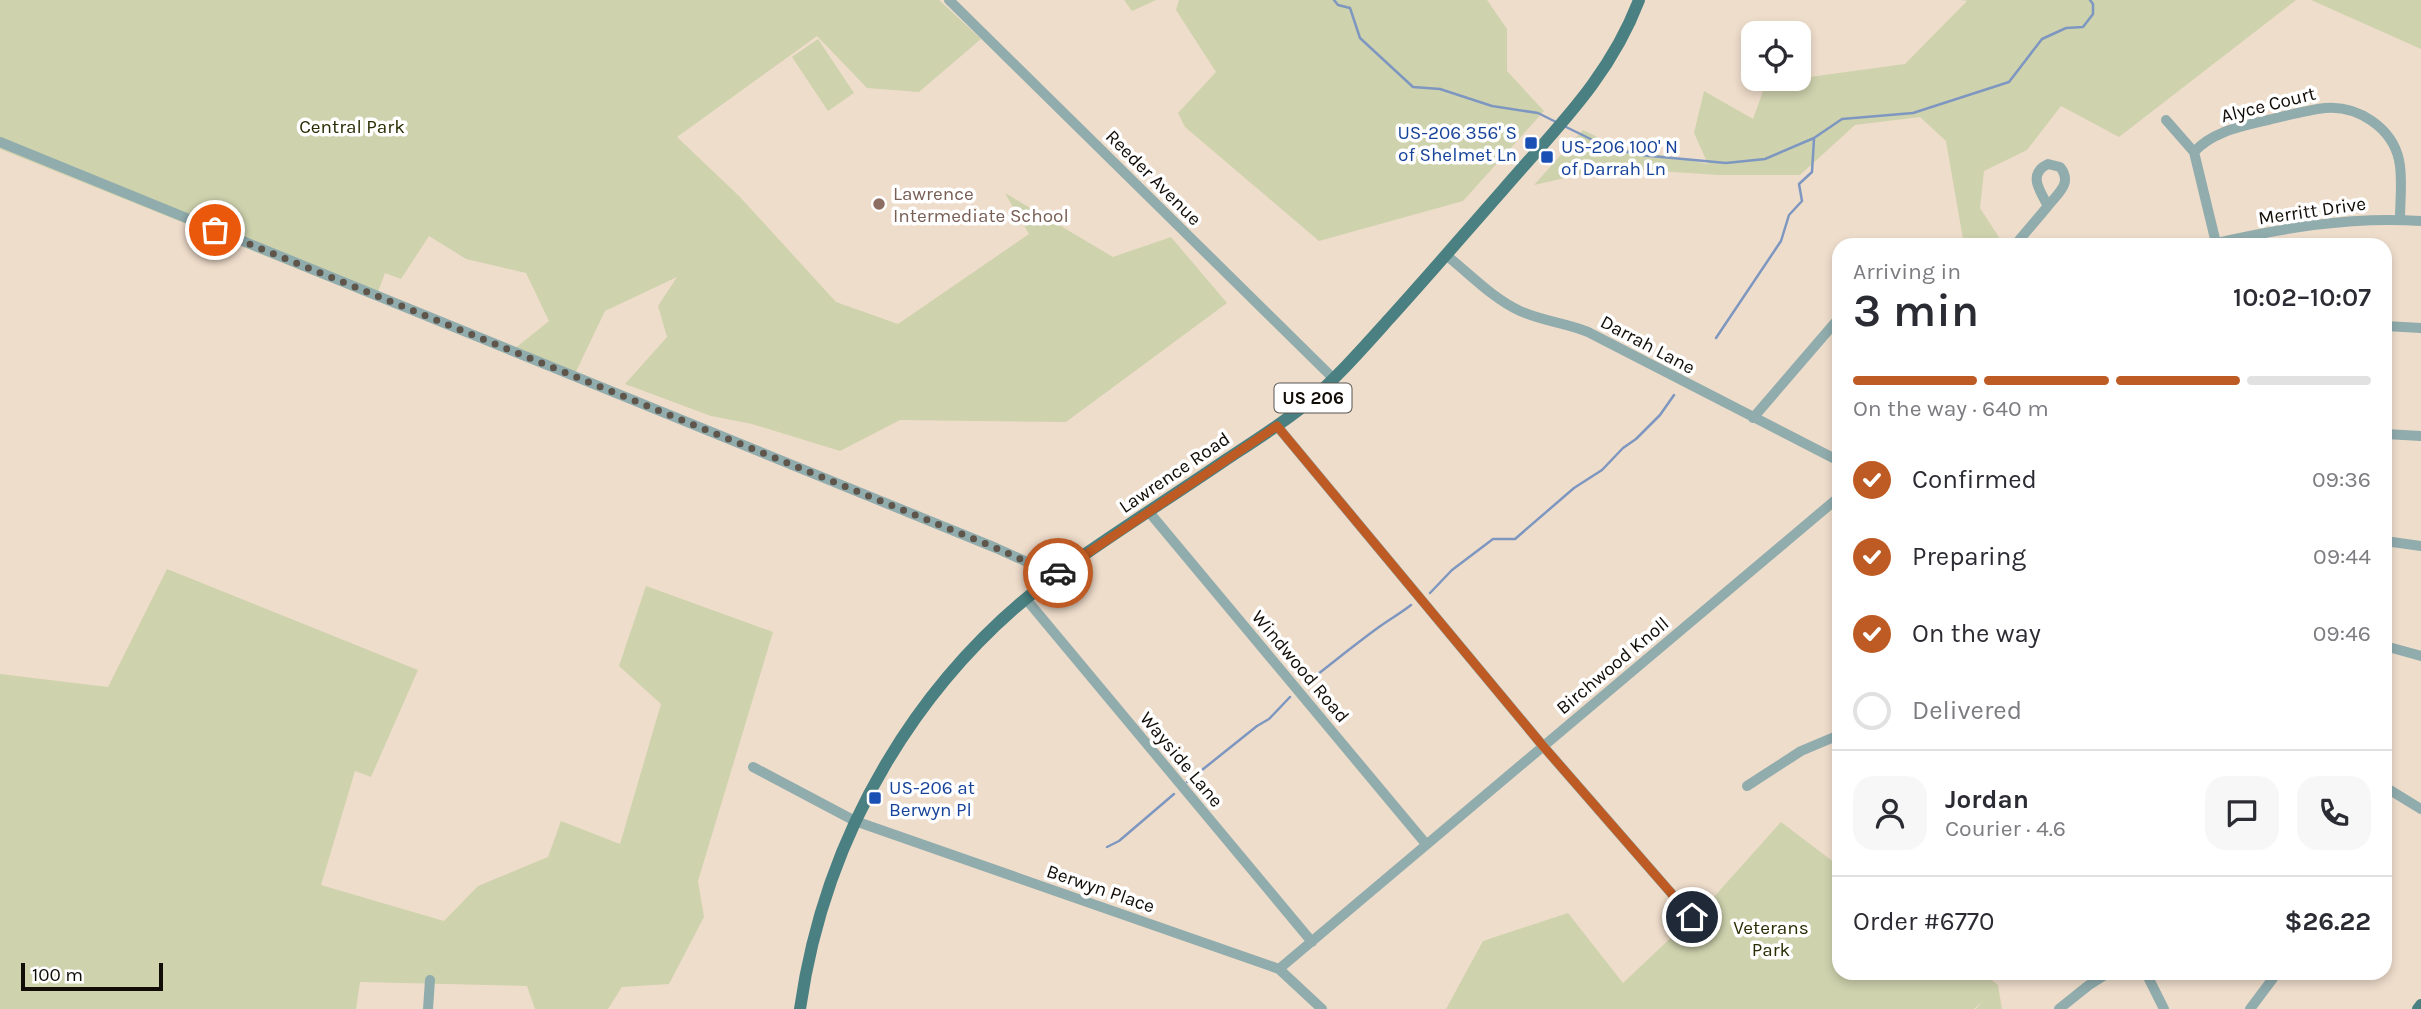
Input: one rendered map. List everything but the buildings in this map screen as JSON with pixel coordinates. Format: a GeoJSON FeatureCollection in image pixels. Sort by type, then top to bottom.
{"type":"FeatureCollection","features":[{"type":"Feature","properties":{"kind":"main road","name":"Lawrence Road"},"geometry":{"type":"LineString","coordinates":[[803,1008],[813,938],[826,894],[855,821],[886,762],[931,697],[977,644],[1056,575],[1277,426],[1334,379],[1566,117],[1609,63],[1630,24],[1639,0]]}},
{"type":"Feature","properties":{"kind":"street","name":"Reeder Avenue"},"geometry":{"type":"LineString","coordinates":[[948,0],[1334,379]]}},
{"type":"Feature","properties":{"kind":"street","name":"Alyce Court"},"geometry":{"type":"LineString","coordinates":[[2194,152],[2204,141],[2215,136],[2279,117],[2325,108],[2358,113],[2379,126],[2398,157],[2400,219]]}},
{"type":"Feature","properties":{"kind":"street"},"geometry":{"type":"LineString","coordinates":[[2166,120],[2194,152],[2211,238]]}},
{"type":"Feature","properties":{"kind":"street"},"geometry":{"type":"LineString","coordinates":[[0,142],[996,548],[1056,575]]}},
{"type":"Feature","properties":{"kind":"street"},"geometry":{"type":"LineString","coordinates":[[2021,238],[2048,206]]}},
{"type":"Feature","properties":{"kind":"street","name":"Merritt Drive"},"geometry":{"type":"LineString","coordinates":[[2243,238],[2320,223],[2421,220]]}},
{"type":"Feature","properties":{"kind":"street","name":"Darrah Lane"},"geometry":{"type":"LineString","coordinates":[[1446,255],[1506,304],[1524,313],[1588,332],[1832,458]]}},
{"type":"Feature","properties":{"kind":"street"},"geometry":{"type":"LineString","coordinates":[[1753,418],[1832,326]]}},
{"type":"Feature","properties":{"kind":"street"},"geometry":{"type":"LineString","coordinates":[[2392,326],[2421,328]]}},
{"type":"Feature","properties":{"kind":"street"},"geometry":{"type":"LineString","coordinates":[[1277,426],[1543,746],[1692,917]]}},
{"type":"Feature","properties":{"kind":"street"},"geometry":{"type":"LineString","coordinates":[[2392,434],[2421,436]]}},
{"type":"Feature","properties":{"kind":"street","name":"Birchwood Knoll"},"geometry":{"type":"LineString","coordinates":[[1279,969],[1832,503]]}},
{"type":"Feature","properties":{"kind":"street","name":"Windwood Road"},"geometry":{"type":"LineString","coordinates":[[1149,512],[1426,844]]}},
{"type":"Feature","properties":{"kind":"street"},"geometry":{"type":"LineString","coordinates":[[2392,542],[2421,546]]}},
{"type":"Feature","properties":{"kind":"street","name":"Wayside Lane"},"geometry":{"type":"LineString","coordinates":[[1026,599],[1312,942]]}},
{"type":"Feature","properties":{"kind":"street"},"geometry":{"type":"LineString","coordinates":[[2392,648],[2421,656]]}},
{"type":"Feature","properties":{"kind":"street"},"geometry":{"type":"LineString","coordinates":[[1747,786],[1790,757],[1832,738]]}},
{"type":"Feature","properties":{"kind":"street","name":"Berwyn Place"},"geometry":{"type":"LineString","coordinates":[[753,766],[855,821],[1279,969],[1322,1009]]}},
{"type":"Feature","properties":{"kind":"street"},"geometry":{"type":"LineString","coordinates":[[2392,791],[2421,809]]}},
{"type":"Feature","properties":{"kind":"street"},"geometry":{"type":"LineString","coordinates":[[428,1009],[430,980]]}},
{"type":"Feature","properties":{"kind":"street"},"geometry":{"type":"LineString","coordinates":[[2059,1009],[2097,980]]}},
{"type":"Feature","properties":{"kind":"street"},"geometry":{"type":"LineString","coordinates":[[2150,980],[2164,1009]]}},
{"type":"Feature","properties":{"kind":"street"},"geometry":{"type":"LineString","coordinates":[[2250,1009],[2272,980]]}},
{"type":"Feature","properties":{"kind":"green space","name":"Central Park"},"geometry":{"type":"Polygon","coordinates":[[[0,0],[939,0],[981,39],[919,92],[867,88],[817,36],[677,137],[740,197],[836,302],[898,324],[1029,234],[1005,193],[1113,257],[1171,237],[1227,303],[1066,422],[900,420],[840,451],[752,424],[711,416],[625,384],[667,337],[658,306],[677,277],[605,311],[572,380],[508,354],[549,321],[526,273],[466,259],[429,236],[401,279],[385,273],[375,300],[0,149],[0,0]]]}},
{"type":"Feature","properties":{"kind":"green space"},"geometry":{"type":"Polygon","coordinates":[[[1124,0],[1156,0],[1132,11],[1124,0]]]}},
{"type":"Feature","properties":{"kind":"green space"},"geometry":{"type":"Polygon","coordinates":[[[1179,0],[1487,0],[1507,29],[1507,71],[1544,111],[1463,201],[1319,241],[1185,127],[1178,113],[1216,72],[1176,10],[1179,0]]]}},
{"type":"Feature","properties":{"kind":"green space"},"geometry":{"type":"Polygon","coordinates":[[[1961,0],[2296,0],[2119,137],[2061,106],[2027,150],[1984,171],[1980,208],[1999,238],[1963,238],[1946,141],[1920,117],[1855,125],[1800,175],[1719,175],[1610,168],[1534,185],[1583,130],[1618,147],[1708,164],[1694,133],[1704,91],[1753,119],[1763,91],[1811,91],[1811,77],[1905,64],[1967,1],[1961,0]]]}},
{"type":"Feature","properties":{"kind":"green space"},"geometry":{"type":"Polygon","coordinates":[[[2311,0],[2421,0],[2421,49],[2311,0]]]}},
{"type":"Feature","properties":{"kind":"green space"},"geometry":{"type":"Polygon","coordinates":[[[818,39],[854,93],[828,111],[792,57],[818,39]]]}},
{"type":"Feature","properties":{"kind":"green space"},"geometry":{"type":"Polygon","coordinates":[[[167,569],[418,670],[371,777],[355,771],[321,885],[444,921],[478,886],[548,857],[561,821],[620,844],[661,704],[619,666],[646,586],[773,632],[698,881],[704,917],[669,984],[622,987],[608,1009],[535,1009],[527,986],[360,982],[356,1009],[0,1009],[0,674],[108,687],[167,569]]]}},
{"type":"Feature","properties":{"kind":"green space","name":"Veterans Park"},"geometry":{"type":"Polygon","coordinates":[[[1781,822],[1832,861],[1832,980],[1991,980],[1998,985],[2002,1009],[1976,1009],[1982,1002],[1974,1009],[1446,1009],[1483,941],[1568,913],[1623,983],[1712,899],[1781,822]]]}},
{"type":"Feature","properties":{"kind":"waterway"},"geometry":{"type":"LineString","coordinates":[[1334,0],[1338,5],[1350,8],[1360,38],[1413,87],[1440,89],[1492,106],[1538,113],[1558,123]]}},
{"type":"Feature","properties":{"kind":"waterway"},"geometry":{"type":"LineString","coordinates":[[1564,126],[1607,147],[1640,155],[1726,163],[1765,159],[1814,138],[1842,119],[1913,113],[2009,82],[2042,39],[2066,28],[2083,27],[2093,14],[2090,0]]}},
{"type":"Feature","properties":{"kind":"waterway"},"geometry":{"type":"LineString","coordinates":[[1716,338],[1781,241],[1789,215],[1802,201],[1799,184],[1812,172],[1814,139]]}},
{"type":"Feature","properties":{"kind":"waterway"},"geometry":{"type":"LineString","coordinates":[[1430,593],[1452,570],[1493,539],[1515,539],[1574,488],[1602,470],[1660,415],[1674,395]]}},
{"type":"Feature","properties":{"kind":"waterway"},"geometry":{"type":"LineString","coordinates":[[1305,684],[1411,605]]}},
{"type":"Feature","properties":{"kind":"waterway"},"geometry":{"type":"LineString","coordinates":[[1187,782],[1269,719],[1290,697]]}},
{"type":"Feature","properties":{"kind":"waterway"},"geometry":{"type":"LineString","coordinates":[[1107,847],[1119,841],[1174,794]]}},
{"type":"Feature","properties":{"kind":"way so far"},"geometry":{"type":"LineString","coordinates":[[215,230],[996,548],[1056,575],[1058,573]]}},
{"type":"Feature","properties":{"kind":"place","name":"US-206 356' S of Shelmet Ln"},"geometry":{"type":"Point","coordinates":[1531,143]}},
{"type":"Feature","properties":{"kind":"place","name":"US-206 100' N of Darrah Ln"},"geometry":{"type":"Point","coordinates":[1547,157]}},
{"type":"Feature","properties":{"kind":"place","name":"Lawrence Intermediate School"},"geometry":{"type":"Point","coordinates":[879,204]}},
{"type":"Feature","properties":{"kind":"place","name":"US-206 at Berwyn Pl"},"geometry":{"type":"Point","coordinates":[875,798]}},
{"type":"Feature","properties":{"kind":"route"},"geometry":{"type":"LineString","coordinates":[[1058,573],[1277,426],[1543,746],[1692,917]]}}]}
